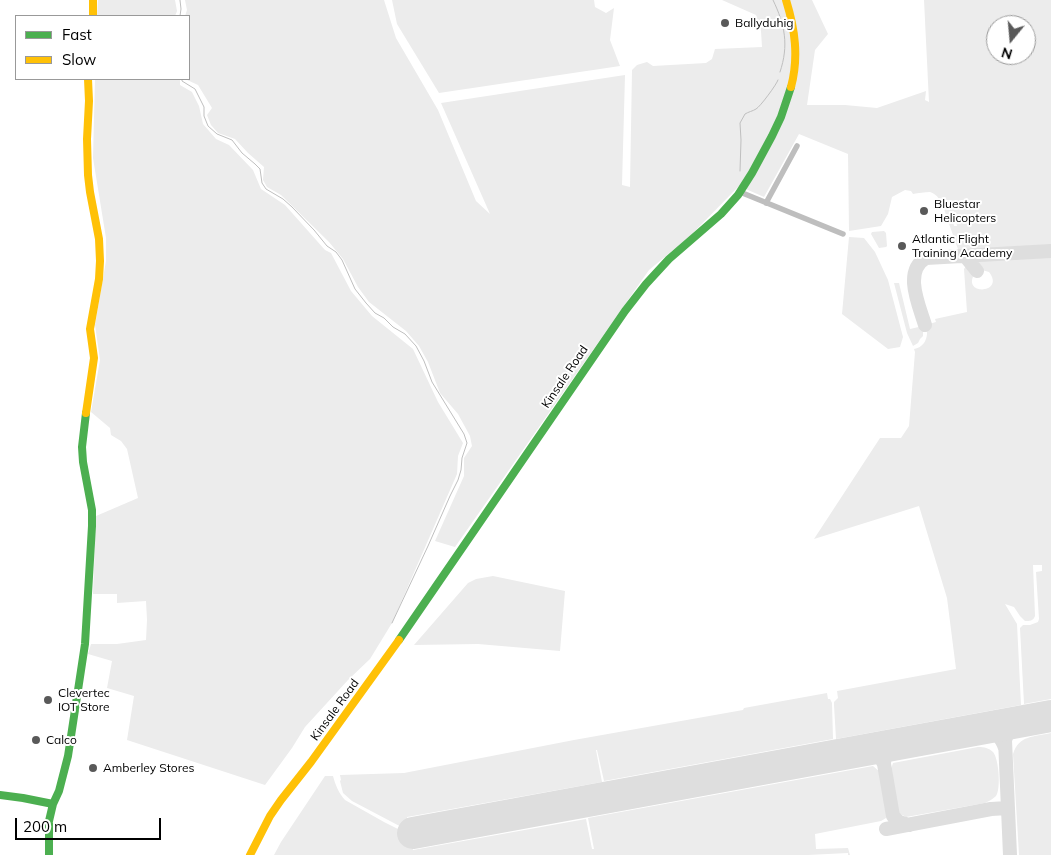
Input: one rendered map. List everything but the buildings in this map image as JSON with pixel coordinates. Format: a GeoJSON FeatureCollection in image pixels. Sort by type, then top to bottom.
{"type":"FeatureCollection","features":[{"type":"Feature","properties":{"kind":"main road"},"geometry":{"type":"LineString","coordinates":[[93,0],[93,15]]}},
{"type":"Feature","properties":{"kind":"main road","name":"Kinsale Road"},"geometry":{"type":"LineString","coordinates":[[254,855],[311,762],[404,634],[618,320],[639,292],[668,260],[733,202],[749,178],[768,144],[787,102],[796,71],[793,21],[786,0]]}},
{"type":"Feature","properties":{"kind":"main road"},"geometry":{"type":"LineString","coordinates":[[49,855],[50,820],[68,756],[86,644],[92,526],[92,510],[82,447],[94,358],[90,329],[99,279],[100,261],[99,239],[88,174],[90,101],[88,80]]}},
{"type":"Feature","properties":{"kind":"main road","name":"Kinsale Road"},"geometry":{"type":"LineString","coordinates":[[250,855],[270,816],[295,780],[311,762]]}},
{"type":"Feature","properties":{"kind":"main road"},"geometry":{"type":"LineString","coordinates":[[0,795],[53,804]]}},
{"type":"Feature","properties":{"kind":"street"},"geometry":{"type":"LineString","coordinates":[[766,203],[797,146]]}},
{"type":"Feature","properties":{"kind":"street"},"geometry":{"type":"LineString","coordinates":[[740,192],[843,234]]}},
{"type":"Feature","properties":{"kind":"shaded area"},"geometry":{"type":"Polygon","coordinates":[[[98,0],[175,0],[177,11],[175,15],[97,15],[98,0]]]}},
{"type":"Feature","properties":{"kind":"shaded area"},"geometry":{"type":"Polygon","coordinates":[[[185,0],[384,0],[396,38],[438,110],[476,201],[490,214],[441,103],[625,75],[622,185],[630,187],[632,70],[637,65],[647,62],[653,66],[706,63],[712,59],[715,49],[762,47],[761,31],[756,15],[722,0],[812,0],[828,34],[815,50],[807,105],[845,105],[877,108],[926,91],[925,100],[929,102],[924,0],[1051,0],[1051,247],[959,252],[948,221],[953,220],[954,226],[957,226],[954,211],[951,212],[952,218],[947,219],[937,196],[930,192],[913,194],[911,191],[905,190],[892,197],[888,214],[881,226],[849,231],[848,154],[799,134],[764,197],[739,186],[690,236],[649,270],[455,547],[435,541],[464,476],[464,458],[472,446],[470,436],[458,414],[440,393],[428,362],[419,346],[406,331],[369,302],[358,287],[343,259],[329,242],[281,195],[267,187],[263,180],[264,167],[235,139],[218,133],[211,125],[207,115],[212,108],[198,85],[187,80],[190,80],[190,15],[185,15],[187,10],[185,0]]]}},
{"type":"Feature","properties":{"kind":"shaded area"},"geometry":{"type":"Polygon","coordinates":[[[392,0],[594,0],[595,7],[606,13],[614,8],[610,40],[620,66],[439,93],[397,24],[392,0]]]}},
{"type":"Feature","properties":{"kind":"shaded area"},"geometry":{"type":"Polygon","coordinates":[[[95,80],[180,80],[180,85],[192,92],[199,106],[203,124],[216,139],[229,145],[253,170],[261,189],[285,205],[325,250],[331,253],[351,291],[372,316],[413,349],[438,402],[463,443],[458,456],[457,474],[392,623],[370,659],[305,727],[265,785],[127,740],[134,696],[107,688],[112,661],[88,654],[91,644],[117,644],[146,640],[147,620],[146,601],[117,603],[117,594],[93,594],[96,516],[138,498],[127,449],[121,441],[111,435],[110,428],[91,412],[100,360],[95,325],[106,261],[106,238],[93,158],[95,80]]]}},
{"type":"Feature","properties":{"kind":"shaded area"},"geometry":{"type":"Polygon","coordinates":[[[884,231],[886,233],[887,246],[879,248],[871,234],[872,232],[884,231]]]}},
{"type":"Feature","properties":{"kind":"shaded area"},"geometry":{"type":"Polygon","coordinates":[[[849,237],[864,238],[875,252],[888,280],[903,337],[900,347],[888,349],[842,314],[849,237]]]}},
{"type":"Feature","properties":{"kind":"shaded area"},"geometry":{"type":"Polygon","coordinates":[[[1051,256],[1051,699],[1024,704],[1020,628],[1023,625],[1038,622],[1039,619],[1036,572],[1042,571],[1042,565],[1033,565],[1034,618],[1025,621],[1014,607],[1005,604],[1017,624],[1021,705],[836,739],[834,702],[838,698],[837,691],[956,669],[947,598],[919,506],[814,539],[880,438],[901,438],[909,426],[914,349],[921,346],[926,340],[926,325],[936,322],[935,319],[967,312],[964,269],[968,263],[975,273],[972,280],[973,286],[977,289],[983,289],[992,285],[993,279],[989,272],[979,270],[971,260],[1051,256]]]}},
{"type":"Feature","properties":{"kind":"shaded area"},"geometry":{"type":"Polygon","coordinates":[[[894,283],[899,283],[910,329],[923,326],[923,336],[913,346],[907,333],[894,283]]]}},
{"type":"Feature","properties":{"kind":"shaded area"},"geometry":{"type":"Polygon","coordinates":[[[493,576],[565,591],[560,651],[478,644],[414,645],[468,583],[476,579],[493,576]]]}},
{"type":"Feature","properties":{"kind":"shaded area"},"geometry":{"type":"Polygon","coordinates":[[[827,693],[828,699],[832,703],[833,739],[604,781],[596,750],[602,782],[407,817],[409,831],[352,801],[343,793],[340,781],[340,775],[404,773],[827,693]]]}},
{"type":"Feature","properties":{"kind":"shaded area"},"geometry":{"type":"Polygon","coordinates":[[[1051,733],[1051,855],[1019,855],[1013,754],[1019,743],[1023,740],[1051,733]]]}},
{"type":"Feature","properties":{"kind":"shaded area"},"geometry":{"type":"Polygon","coordinates":[[[978,747],[990,750],[995,756],[999,781],[998,792],[995,797],[985,803],[906,817],[897,812],[890,772],[893,763],[978,747]]]}},
{"type":"Feature","properties":{"kind":"shaded area"},"geometry":{"type":"Polygon","coordinates":[[[873,766],[880,772],[888,813],[886,818],[881,821],[815,834],[816,849],[848,848],[850,855],[848,853],[808,855],[274,855],[325,776],[333,776],[345,800],[410,835],[413,850],[586,819],[592,849],[594,849],[588,818],[873,766]]]}},
{"type":"Feature","properties":{"kind":"waterway"},"geometry":{"type":"LineString","coordinates":[[180,0],[180,15]]}},
{"type":"Feature","properties":{"kind":"waterway"},"geometry":{"type":"LineString","coordinates":[[773,0],[783,27],[785,44],[780,72]]}},
{"type":"Feature","properties":{"kind":"waterway"},"geometry":{"type":"LineString","coordinates":[[182,80],[195,89],[204,107],[204,116],[208,126],[217,134],[232,140],[242,153],[260,169],[262,183],[266,189],[292,207],[327,246],[336,252],[342,260],[355,289],[366,303],[375,313],[405,334],[416,346],[432,382],[464,434],[467,443],[458,480],[392,623]]}},
{"type":"Feature","properties":{"kind":"waterway"},"geometry":{"type":"LineString","coordinates":[[740,171],[740,123],[745,114],[756,109],[761,104],[778,80]]}},
{"type":"Feature","properties":{"kind":"taxiway"},"geometry":{"type":"LineString","coordinates":[[925,325],[914,280],[915,271],[926,258],[1051,251]]}},
{"type":"Feature","properties":{"kind":"taxiway"},"geometry":{"type":"LineString","coordinates":[[965,256],[977,271]]}},
{"type":"Feature","properties":{"kind":"taxiway"},"geometry":{"type":"LineString","coordinates":[[1010,855],[1005,740],[1013,728],[1027,721]]}},
{"type":"Feature","properties":{"kind":"taxiway"},"geometry":{"type":"LineString","coordinates":[[980,729],[996,734],[1005,748]]}},
{"type":"Feature","properties":{"kind":"taxiway"},"geometry":{"type":"LineString","coordinates":[[884,764],[888,752],[897,744]]}},
{"type":"Feature","properties":{"kind":"taxiway"},"geometry":{"type":"LineString","coordinates":[[862,751],[878,755],[884,764],[893,816],[899,822],[909,825]]}},
{"type":"Feature","properties":{"kind":"taxiway"},"geometry":{"type":"LineString","coordinates":[[886,829],[991,809],[1008,808]]}},
{"type":"Feature","properties":{"kind":"runway"},"geometry":{"type":"LineString","coordinates":[[413,833],[1051,716]]}},
{"type":"Feature","properties":{"kind":"traffic: fast"},"geometry":{"type":"LineString","coordinates":[[399,640],[625,311],[669,259],[721,214],[738,195],[772,136],[781,117],[791,87]]}},
{"type":"Feature","properties":{"kind":"traffic: fast"},"geometry":{"type":"LineString","coordinates":[[49,855],[49,821],[68,756],[85,644],[92,526],[92,510],[82,447],[86,413]]}},
{"type":"Feature","properties":{"kind":"traffic: fast"},"geometry":{"type":"LineString","coordinates":[[0,795],[53,804]]}},
{"type":"Feature","properties":{"kind":"traffic: slow"},"geometry":{"type":"LineString","coordinates":[[93,0],[93,15]]}},
{"type":"Feature","properties":{"kind":"traffic: slow"},"geometry":{"type":"LineString","coordinates":[[786,0],[795,43],[795,65],[791,87]]}},
{"type":"Feature","properties":{"kind":"traffic: slow"},"geometry":{"type":"LineString","coordinates":[[86,413],[94,358],[90,329],[99,279],[100,261],[99,239],[88,175],[88,80]]}},
{"type":"Feature","properties":{"kind":"traffic: slow"},"geometry":{"type":"LineString","coordinates":[[250,855],[270,816],[281,800],[311,762],[399,640]]}},
{"type":"Feature","properties":{"kind":"place","name":"Ballyduhig"},"geometry":{"type":"Point","coordinates":[725,23]}},
{"type":"Feature","properties":{"kind":"place","name":"Bluestar Helicopters"},"geometry":{"type":"Point","coordinates":[924,211]}},
{"type":"Feature","properties":{"kind":"place","name":"Atlantic Flight Training Academy"},"geometry":{"type":"Point","coordinates":[902,246]}},
{"type":"Feature","properties":{"kind":"place","name":"Clevertec IOT Store"},"geometry":{"type":"Point","coordinates":[48,700]}},
{"type":"Feature","properties":{"kind":"place","name":"Calco"},"geometry":{"type":"Point","coordinates":[36,740]}},
{"type":"Feature","properties":{"kind":"place","name":"Amberley Stores"},"geometry":{"type":"Point","coordinates":[93,768]}}]}
